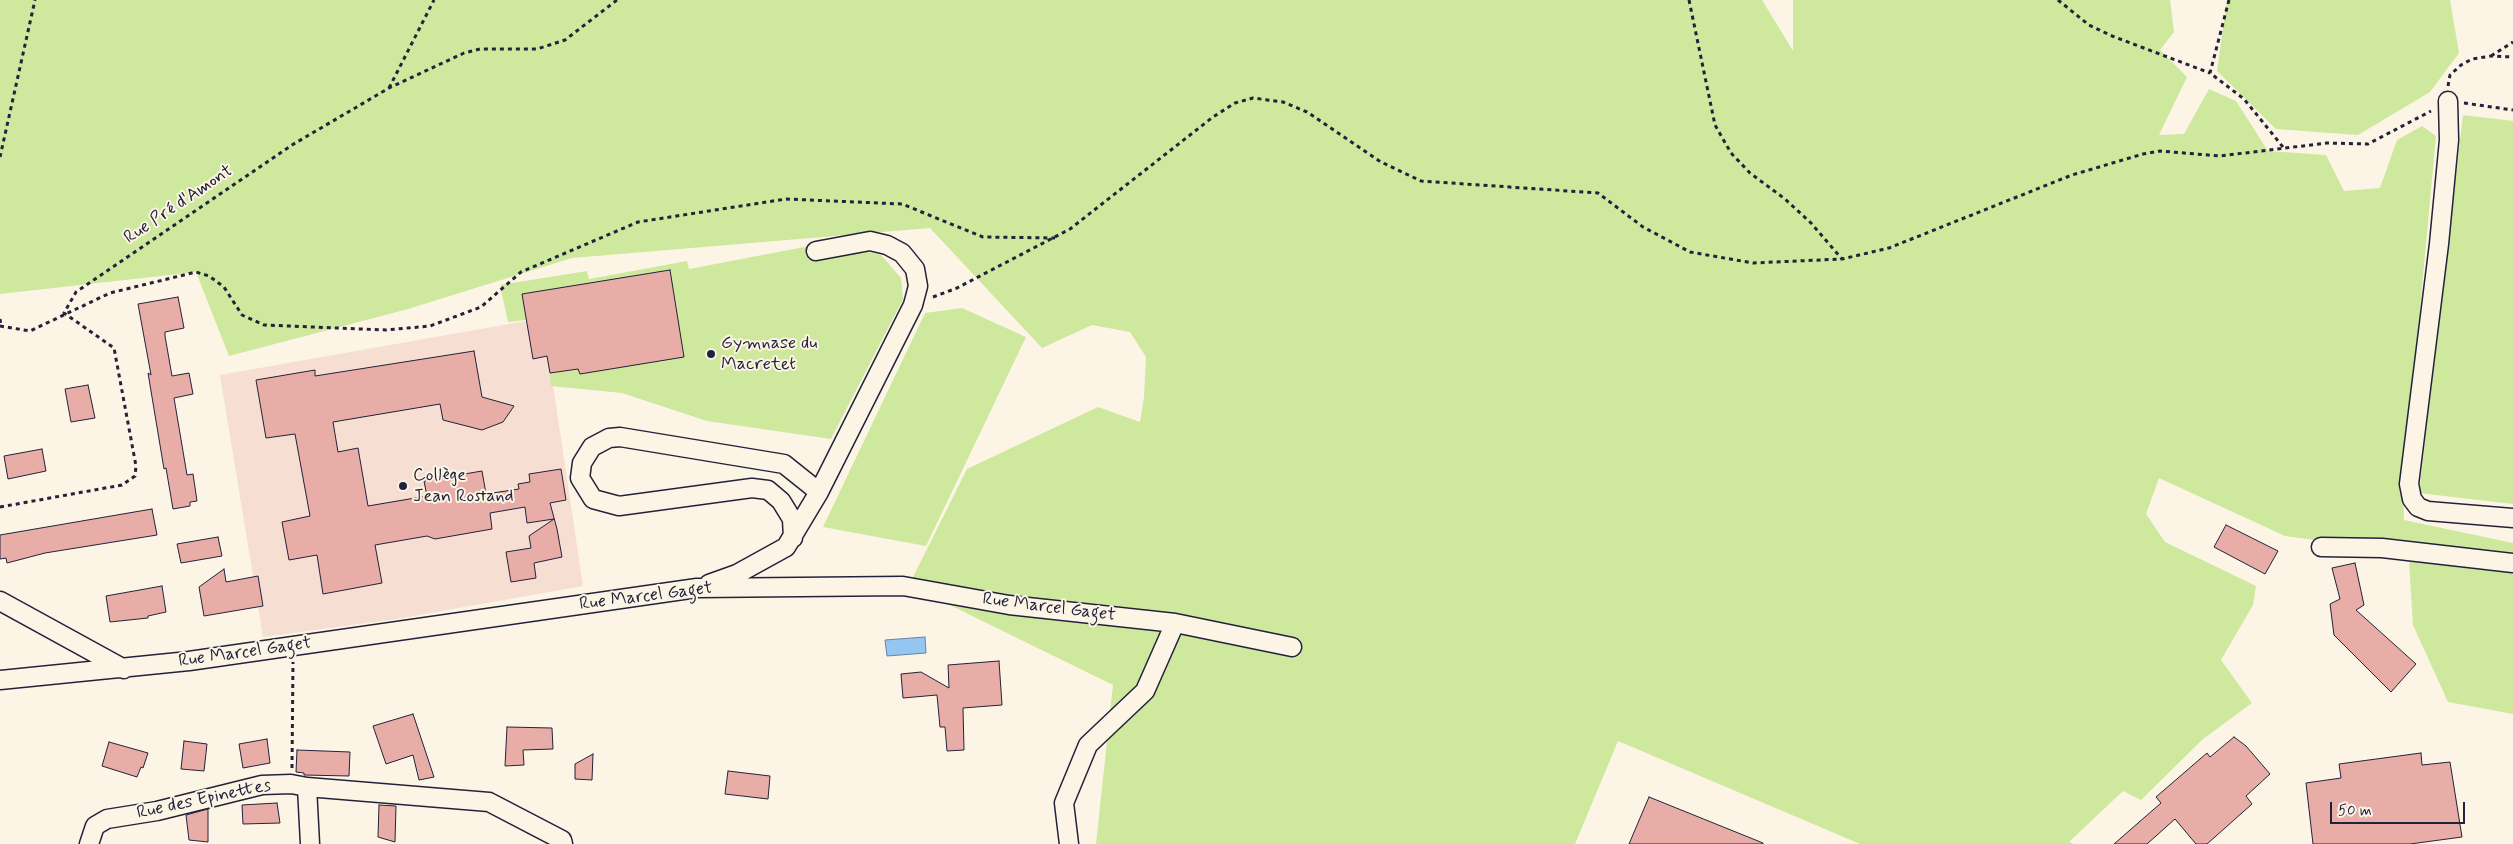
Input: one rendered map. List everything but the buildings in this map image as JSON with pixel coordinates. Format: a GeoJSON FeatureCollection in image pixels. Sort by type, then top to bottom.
{"type":"FeatureCollection","features":[{"type":"Feature","properties":{"kind":"street"},"geometry":{"type":"LineString","coordinates":[[2448,101],[2449,140],[2439,244],[2409,484],[2412,499],[2418,507],[2428,511],[2513,518]]}},
{"type":"Feature","properties":{"kind":"street"},"geometry":{"type":"LineString","coordinates":[[697,588],[736,574],[773,556],[786,547],[793,538],[819,492],[913,305],[918,286],[915,269],[902,253],[887,245],[870,241],[816,251]]}},
{"type":"Feature","properties":{"kind":"street"},"geometry":{"type":"LineString","coordinates":[[793,538],[792,519],[781,501],[768,490],[752,488],[619,506],[593,499],[580,478],[582,462],[592,446],[609,438],[620,437],[784,464],[800,474],[819,492]]}},
{"type":"Feature","properties":{"kind":"street"},"geometry":{"type":"LineString","coordinates":[[2321,547],[2382,548],[2486,558],[2513,563]]}},
{"type":"Feature","properties":{"kind":"street","name":"Rue Marcel Gaget"},"geometry":{"type":"LineString","coordinates":[[0,680],[124,669],[697,588],[903,586],[1009,605],[1175,623],[1292,647]]}},
{"type":"Feature","properties":{"kind":"street"},"geometry":{"type":"LineString","coordinates":[[0,601],[124,669]]}},
{"type":"Feature","properties":{"kind":"street"},"geometry":{"type":"LineString","coordinates":[[1069,844],[1064,803],[1088,745],[1146,691],[1175,623]]}},
{"type":"Feature","properties":{"kind":"street","name":"Rue des Epinettes"},"geometry":{"type":"LineString","coordinates":[[89,844],[95,826],[108,819],[157,811],[262,785],[299,786],[489,802],[562,840],[563,844]]}},
{"type":"Feature","properties":{"kind":"street"},"geometry":{"type":"LineString","coordinates":[[299,786],[310,844]]}},
{"type":"Feature","properties":{"kind":"path"},"geometry":{"type":"LineString","coordinates":[[0,157],[35,0]]}},
{"type":"Feature","properties":{"kind":"path"},"geometry":{"type":"LineString","coordinates":[[389,88],[434,0]]}},
{"type":"Feature","properties":{"kind":"path","name":"Rue Pré d'Amont"},"geometry":{"type":"LineString","coordinates":[[64,313],[76,292],[292,145],[389,88],[464,54],[480,49],[537,49],[565,40],[617,0]]}},
{"type":"Feature","properties":{"kind":"path"},"geometry":{"type":"LineString","coordinates":[[1689,0],[1715,125],[1731,153],[1750,173],[1785,199],[1811,223],[1842,259]]}},
{"type":"Feature","properties":{"kind":"path"},"geometry":{"type":"LineString","coordinates":[[2058,0],[2089,25],[2112,36],[2210,73],[2244,100],[2283,147]]}},
{"type":"Feature","properties":{"kind":"path"},"geometry":{"type":"LineString","coordinates":[[2210,73],[2229,0]]}},
{"type":"Feature","properties":{"kind":"path"},"geometry":{"type":"LineString","coordinates":[[2491,56],[2513,42]]}},
{"type":"Feature","properties":{"kind":"path"},"geometry":{"type":"LineString","coordinates":[[2448,101],[2450,75],[2460,65],[2472,59],[2491,56],[2513,57]]}},
{"type":"Feature","properties":{"kind":"path"},"geometry":{"type":"LineString","coordinates":[[913,305],[958,288],[1056,238],[1213,117],[1235,103],[1253,98],[1283,102],[1307,112],[1381,162],[1421,181],[1598,192],[1643,227],[1690,252],[1753,263],[1842,259],[1889,248],[2072,176],[2143,154],[2160,151],[2220,156],[2245,155],[2283,147],[2327,143],[2368,144],[2448,101],[2513,110]]}},
{"type":"Feature","properties":{"kind":"path"},"geometry":{"type":"LineString","coordinates":[[0,319],[1,326],[30,331],[64,313],[110,293],[196,272],[209,276],[224,288],[242,315],[264,326],[386,330],[430,326],[481,307],[521,272],[638,222],[786,199],[902,204],[983,237],[1056,238]]}},
{"type":"Feature","properties":{"kind":"path"},"geometry":{"type":"LineString","coordinates":[[0,507],[122,486],[135,476],[136,466],[114,348],[64,313]]}},
{"type":"Feature","properties":{"kind":"path"},"geometry":{"type":"LineString","coordinates":[[293,646],[299,786]]}},
{"type":"Feature","properties":{"kind":"shaded area","name":"Collège Jean Rostand"},"geometry":{"type":"Polygon","coordinates":[[[543,318],[583,586],[397,619],[263,637],[220,375],[543,318]]]}},
{"type":"Feature","properties":{"kind":"green space"},"geometry":{"type":"Polygon","coordinates":[[[0,0],[1762,0],[1793,51],[1793,0],[2170,0],[2174,32],[2160,50],[2187,77],[2159,135],[2184,134],[2209,89],[2236,101],[2268,151],[2326,155],[2344,191],[2380,188],[2397,140],[2422,126],[2436,136],[2403,491],[2404,520],[2513,543],[2513,714],[2448,702],[2413,625],[2409,561],[2331,542],[2285,536],[2159,478],[2146,514],[2165,542],[2256,586],[2253,605],[2221,660],[2252,703],[2203,739],[2141,800],[2123,791],[2069,842],[2074,844],[1860,844],[1618,741],[1575,844],[1096,844],[1113,685],[909,585],[967,469],[1098,407],[1140,422],[1144,397],[1146,357],[1130,332],[1092,325],[1042,348],[930,228],[572,258],[408,309],[229,356],[196,272],[0,294],[0,0]]]}},
{"type":"Feature","properties":{"kind":"green space"},"geometry":{"type":"Polygon","coordinates":[[[2227,0],[2450,0],[2459,53],[2430,92],[2358,135],[2276,129],[2217,71],[2227,0]]]}},
{"type":"Feature","properties":{"kind":"green space"},"geometry":{"type":"Polygon","coordinates":[[[2463,115],[2513,121],[2513,504],[2419,493],[2463,115]]]}},
{"type":"Feature","properties":{"kind":"green space","name":"Gymnase du Macretet"},"geometry":{"type":"Polygon","coordinates":[[[815,245],[817,258],[867,252],[881,255],[901,278],[903,299],[831,439],[707,421],[622,393],[551,386],[543,318],[508,322],[500,285],[587,271],[589,279],[687,261],[689,269],[815,245]]]}},
{"type":"Feature","properties":{"kind":"green space"},"geometry":{"type":"Polygon","coordinates":[[[962,308],[1026,337],[926,546],[823,527],[925,313],[962,308]]]}},
{"type":"Feature","properties":{"kind":"water"},"geometry":{"type":"Polygon","coordinates":[[[925,637],[926,653],[887,656],[885,640],[925,637]]]}},
{"type":"Feature","properties":{"kind":"place","name":"Gymnase du Macretet"},"geometry":{"type":"Point","coordinates":[711,354]}},
{"type":"Feature","properties":{"kind":"place","name":"Collège Jean Rostand"},"geometry":{"type":"Point","coordinates":[403,486]}}]}
